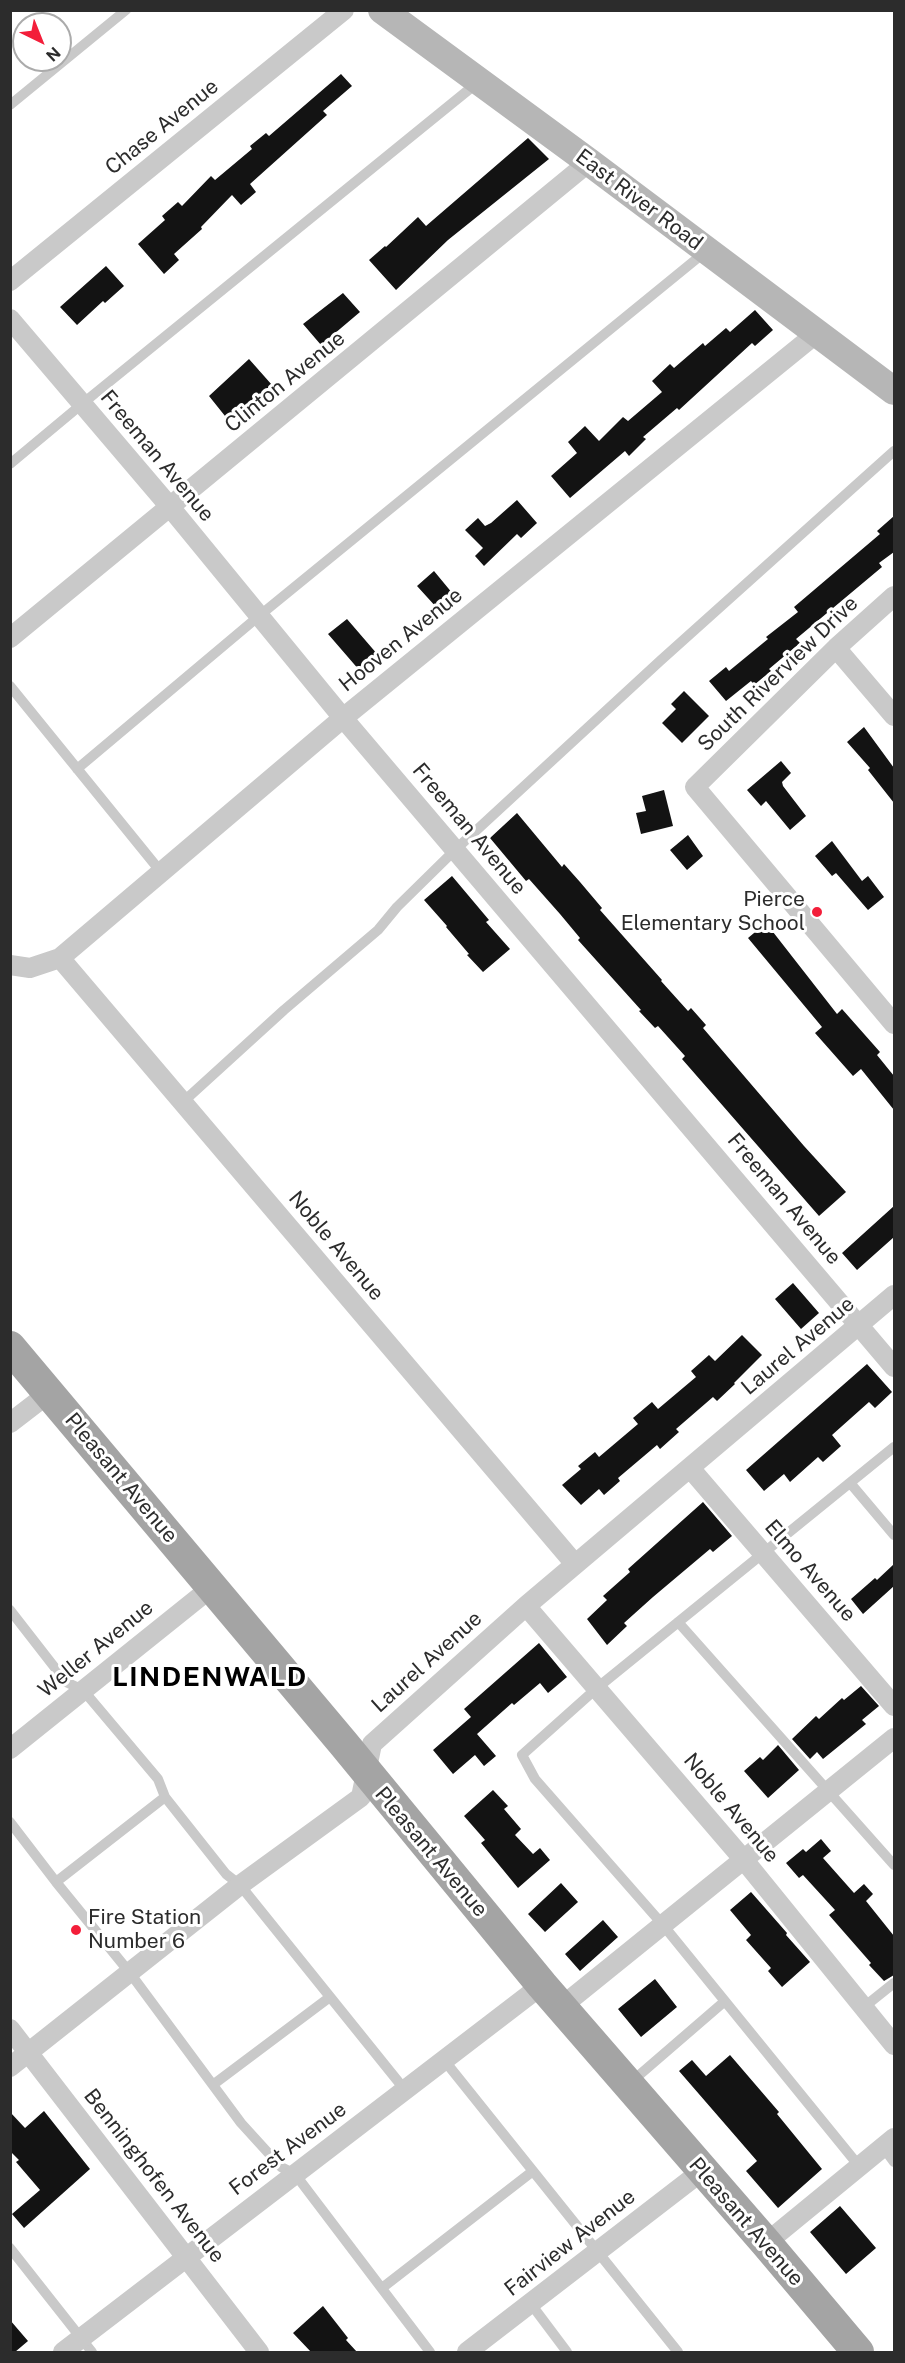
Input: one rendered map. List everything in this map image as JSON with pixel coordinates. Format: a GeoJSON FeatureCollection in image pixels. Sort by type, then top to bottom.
{"type":"FeatureCollection","features":[{"type":"Feature","properties":{"kind":"main road","name":"Pleasant Avenue"},"geometry":{"type":"LineString","coordinates":[[10,1347],[551,1996],[766,2242],[858,2352]]}},
{"type":"Feature","properties":{"kind":"street","name":"Chase Avenue"},"geometry":{"type":"LineString","coordinates":[[10,281],[344,10]]}},
{"type":"Feature","properties":{"kind":"street","name":"East River Road"},"geometry":{"type":"LineString","coordinates":[[382,10],[894,391]]}},
{"type":"Feature","properties":{"kind":"street","name":"Clinton Avenue"},"geometry":{"type":"LineString","coordinates":[[10,638],[589,162]]}},
{"type":"Feature","properties":{"kind":"street","name":"Freeman Avenue"},"geometry":{"type":"LineString","coordinates":[[10,319],[170,507],[343,718],[894,1367]]}},
{"type":"Feature","properties":{"kind":"street","name":"Hooven Avenue"},"geometry":{"type":"LineString","coordinates":[[10,965],[30,968],[60,958],[343,718],[817,333]]}},
{"type":"Feature","properties":{"kind":"street","name":"South Riverview Drive"},"geometry":{"type":"LineString","coordinates":[[894,596],[836,648],[695,787],[894,1024]]}},
{"type":"Feature","properties":{"kind":"street"},"geometry":{"type":"LineString","coordinates":[[836,648],[894,716]]}},
{"type":"Feature","properties":{"kind":"street","name":"Noble Avenue"},"geometry":{"type":"LineString","coordinates":[[60,958],[575,1564]]}},
{"type":"Feature","properties":{"kind":"street","name":"Laurel Avenue"},"geometry":{"type":"LineString","coordinates":[[10,2067],[240,1885],[361,1797],[372,1744],[525,1606],[894,1295]]}},
{"type":"Feature","properties":{"kind":"street"},"geometry":{"type":"LineString","coordinates":[[10,1423],[49,1393]]}},
{"type":"Feature","properties":{"kind":"street","name":"Elmo Avenue"},"geometry":{"type":"LineString","coordinates":[[690,1468],[894,1706]]}},
{"type":"Feature","properties":{"kind":"street","name":"Weller Avenue"},"geometry":{"type":"LineString","coordinates":[[10,1749],[212,1587]]}},
{"type":"Feature","properties":{"kind":"street","name":"Noble Avenue"},"geometry":{"type":"LineString","coordinates":[[525,1606],[744,1860],[894,2045]]}},
{"type":"Feature","properties":{"kind":"street","name":"Forest Avenue"},"geometry":{"type":"LineString","coordinates":[[63,2352],[87,2346],[186,2257],[444,2060],[663,1925],[894,1738]]}},
{"type":"Feature","properties":{"kind":"street","name":"Benninghofen Avenue"},"geometry":{"type":"LineString","coordinates":[[10,2029],[259,2352]]}},
{"type":"Feature","properties":{"kind":"street"},"geometry":{"type":"LineString","coordinates":[[766,2242],[860,2166],[890,2149]]}},
{"type":"Feature","properties":{"kind":"street","name":"Fairview Avenue"},"geometry":{"type":"LineString","coordinates":[[467,2352],[702,2171]]}},
{"type":"Feature","properties":{"kind":"lane"},"geometry":{"type":"LineString","coordinates":[[10,105],[126,10]]}},
{"type":"Feature","properties":{"kind":"lane"},"geometry":{"type":"LineString","coordinates":[[10,464],[478,82]]}},
{"type":"Feature","properties":{"kind":"lane"},"geometry":{"type":"LineString","coordinates":[[77,769],[259,616],[707,250]]}},
{"type":"Feature","properties":{"kind":"lane"},"geometry":{"type":"LineString","coordinates":[[183,1102],[284,1010],[378,930],[397,907],[455,850],[660,661],[894,451]]}},
{"type":"Feature","properties":{"kind":"lane"},"geometry":{"type":"LineString","coordinates":[[10,686],[161,872]]}},
{"type":"Feature","properties":{"kind":"lane"},"geometry":{"type":"LineString","coordinates":[[860,2166],[663,1925],[535,1779],[522,1755],[597,1688],[894,1447]]}},
{"type":"Feature","properties":{"kind":"lane"},"geometry":{"type":"LineString","coordinates":[[851,1484],[894,1535]]}},
{"type":"Feature","properties":{"kind":"lane"},"geometry":{"type":"LineString","coordinates":[[10,1610],[66,1682],[83,1690],[158,1779],[165,1797],[226,1874],[240,1885],[405,2090]]}},
{"type":"Feature","properties":{"kind":"lane"},"geometry":{"type":"LineString","coordinates":[[678,1622],[830,1790],[894,1865]]}},
{"type":"Feature","properties":{"kind":"lane"},"geometry":{"type":"LineString","coordinates":[[56,1882],[165,1797]]}},
{"type":"Feature","properties":{"kind":"lane"},"geometry":{"type":"LineString","coordinates":[[10,1822],[130,1972],[241,2123],[281,2167],[295,2174],[430,2352]]}},
{"type":"Feature","properties":{"kind":"lane"},"geometry":{"type":"LineString","coordinates":[[864,2007],[894,1983]]}},
{"type":"Feature","properties":{"kind":"lane"},"geometry":{"type":"LineString","coordinates":[[214,2084],[330,1997]]}},
{"type":"Feature","properties":{"kind":"lane"},"geometry":{"type":"LineString","coordinates":[[628,2085],[725,2001]]}},
{"type":"Feature","properties":{"kind":"lane"},"geometry":{"type":"LineString","coordinates":[[444,2060],[678,2352]]}},
{"type":"Feature","properties":{"kind":"lane"},"geometry":{"type":"LineString","coordinates":[[382,2288],[533,2171]]}},
{"type":"Feature","properties":{"kind":"lane"},"geometry":{"type":"LineString","coordinates":[[10,2248],[87,2346]]}},
{"type":"Feature","properties":{"kind":"lane"},"geometry":{"type":"LineString","coordinates":[[531,2304],[567,2352]]}},
{"type":"Feature","properties":{"kind":"building"},"geometry":{"type":"Polygon","coordinates":[[[341,74],[352,86],[323,111],[327,115],[250,184],[256,192],[241,205],[232,195],[201,227],[202,229],[174,254],[179,260],[164,274],[138,244],[165,220],[162,216],[178,202],[182,206],[211,176],[215,180],[252,149],[250,146],[266,133],[269,136],[341,74]]]}},
{"type":"Feature","properties":{"kind":"building"},"geometry":{"type":"Polygon","coordinates":[[[528,138],[549,159],[448,240],[396,290],[369,260],[418,217],[426,226],[528,138]]]}},
{"type":"Feature","properties":{"kind":"building"},"geometry":{"type":"Polygon","coordinates":[[[106,266],[124,286],[105,303],[103,301],[77,325],[60,307],[106,266]]]}},
{"type":"Feature","properties":{"kind":"building"},"geometry":{"type":"Polygon","coordinates":[[[343,293],[360,312],[321,345],[303,324],[343,293]]]}},
{"type":"Feature","properties":{"kind":"building"},"geometry":{"type":"Polygon","coordinates":[[[755,310],[773,330],[755,346],[752,343],[679,410],[677,408],[643,437],[646,439],[629,456],[625,451],[570,498],[551,476],[577,453],[568,442],[585,426],[599,441],[623,417],[628,421],[662,392],[652,381],[670,364],[674,368],[703,343],[705,346],[726,328],[730,332],[755,310]]]}},
{"type":"Feature","properties":{"kind":"building"},"geometry":{"type":"Polygon","coordinates":[[[249,359],[272,385],[229,421],[209,396],[249,359]]]}},
{"type":"Feature","properties":{"kind":"building"},"geometry":{"type":"Polygon","coordinates":[[[517,500],[537,523],[521,538],[517,534],[484,566],[475,556],[483,548],[465,530],[478,518],[485,526],[491,523],[517,500]]]}},
{"type":"Feature","properties":{"kind":"building"},"geometry":{"type":"Polygon","coordinates":[[[894,516],[894,552],[879,563],[882,567],[796,639],[800,643],[769,669],[771,671],[754,685],[751,681],[726,701],[709,681],[726,667],[729,671],[768,639],[766,637],[798,612],[794,607],[880,534],[877,531],[894,516]]]}},
{"type":"Feature","properties":{"kind":"building"},"geometry":{"type":"Polygon","coordinates":[[[434,571],[453,594],[437,608],[417,586],[434,571]]]}},
{"type":"Feature","properties":{"kind":"building"},"geometry":{"type":"Polygon","coordinates":[[[347,619],[378,655],[360,671],[328,634],[347,619]]]}},
{"type":"Feature","properties":{"kind":"building"},"geometry":{"type":"Polygon","coordinates":[[[684,691],[709,716],[682,743],[662,723],[676,709],[671,704],[684,691]]]}},
{"type":"Feature","properties":{"kind":"building"},"geometry":{"type":"Polygon","coordinates":[[[864,727],[894,768],[894,803],[868,770],[870,768],[847,742],[864,727]]]}},
{"type":"Feature","properties":{"kind":"building"},"geometry":{"type":"Polygon","coordinates":[[[781,761],[791,773],[782,782],[783,786],[806,816],[790,830],[766,801],[761,806],[747,790],[781,761]]]}},
{"type":"Feature","properties":{"kind":"building"},"geometry":{"type":"Polygon","coordinates":[[[664,790],[673,826],[641,834],[636,813],[646,811],[642,796],[664,790]]]}},
{"type":"Feature","properties":{"kind":"building"},"geometry":{"type":"Polygon","coordinates":[[[517,813],[562,867],[564,864],[580,882],[602,908],[600,910],[661,981],[688,1011],[691,1008],[706,1025],[703,1028],[846,1192],[819,1216],[682,1059],[685,1056],[658,1026],[655,1028],[639,1011],[641,1010],[578,940],[580,938],[560,914],[529,879],[526,881],[490,838],[517,813]]]}},
{"type":"Feature","properties":{"kind":"building"},"geometry":{"type":"Polygon","coordinates":[[[688,835],[703,856],[687,870],[670,850],[688,835]]]}},
{"type":"Feature","properties":{"kind":"building"},"geometry":{"type":"Polygon","coordinates":[[[832,841],[862,881],[868,876],[884,897],[868,910],[836,873],[832,876],[815,856],[832,841]]]}},
{"type":"Feature","properties":{"kind":"building"},"geometry":{"type":"Polygon","coordinates":[[[452,876],[489,920],[486,922],[510,949],[483,972],[424,900],[452,876]]]}},
{"type":"Feature","properties":{"kind":"building"},"geometry":{"type":"Polygon","coordinates":[[[766,923],[837,1014],[842,1009],[880,1052],[877,1055],[894,1076],[894,1110],[861,1069],[853,1076],[815,1033],[822,1027],[748,938],[766,923]]]}},
{"type":"Feature","properties":{"kind":"building"},"geometry":{"type":"Polygon","coordinates":[[[894,1206],[894,1237],[857,1270],[842,1253],[894,1206]]]}},
{"type":"Feature","properties":{"kind":"building"},"geometry":{"type":"Polygon","coordinates":[[[793,1283],[819,1313],[801,1329],[775,1299],[793,1283]]]}},
{"type":"Feature","properties":{"kind":"building"},"geometry":{"type":"Polygon","coordinates":[[[742,1335],[762,1355],[717,1401],[713,1397],[676,1429],[679,1432],[660,1449],[657,1445],[618,1478],[620,1481],[604,1495],[599,1489],[581,1505],[562,1485],[581,1469],[578,1466],[595,1452],[599,1457],[638,1424],[633,1418],[652,1402],[658,1409],[696,1377],[691,1371],[709,1355],[715,1361],[742,1335]]]}},
{"type":"Feature","properties":{"kind":"building"},"geometry":{"type":"Polygon","coordinates":[[[867,1364],[892,1392],[875,1408],[869,1402],[832,1435],[841,1446],[823,1462],[818,1457],[790,1482],[784,1474],[764,1491],[746,1470],[867,1364]]]}},
{"type":"Feature","properties":{"kind":"building"},"geometry":{"type":"Polygon","coordinates":[[[703,1502],[732,1536],[713,1552],[710,1549],[653,1597],[624,1623],[627,1626],[607,1645],[587,1619],[607,1600],[603,1596],[630,1572],[628,1569],[703,1502]]]}},
{"type":"Feature","properties":{"kind":"building"},"geometry":{"type":"Polygon","coordinates":[[[894,1564],[894,1586],[863,1614],[851,1599],[894,1564]]]}},
{"type":"Feature","properties":{"kind":"building"},"geometry":{"type":"Polygon","coordinates":[[[539,1643],[567,1677],[548,1693],[540,1683],[514,1705],[512,1703],[477,1734],[496,1756],[484,1766],[475,1755],[453,1774],[433,1750],[471,1717],[464,1709],[539,1643]]]}},
{"type":"Feature","properties":{"kind":"building"},"geometry":{"type":"Polygon","coordinates":[[[861,1686],[879,1706],[862,1720],[866,1724],[823,1759],[817,1752],[810,1759],[792,1739],[816,1716],[819,1719],[842,1698],[844,1700],[861,1686]]]}},
{"type":"Feature","properties":{"kind":"building"},"geometry":{"type":"Polygon","coordinates":[[[778,1745],[799,1770],[768,1798],[744,1771],[760,1757],[763,1760],[778,1745]]]}},
{"type":"Feature","properties":{"kind":"building"},"geometry":{"type":"Polygon","coordinates":[[[493,1790],[508,1806],[504,1809],[521,1829],[515,1835],[533,1854],[540,1848],[550,1860],[518,1888],[481,1843],[485,1840],[464,1816],[493,1790]]]}},
{"type":"Feature","properties":{"kind":"building"},"geometry":{"type":"Polygon","coordinates":[[[821,1839],[831,1851],[823,1858],[854,1893],[864,1884],[873,1894],[866,1901],[894,1936],[894,1975],[884,1981],[829,1915],[835,1910],[803,1875],[799,1878],[786,1863],[803,1849],[806,1852],[821,1839]]]}},
{"type":"Feature","properties":{"kind":"building"},"geometry":{"type":"Polygon","coordinates":[[[561,1883],[578,1902],[545,1932],[528,1914],[561,1883]]]}},
{"type":"Feature","properties":{"kind":"building"},"geometry":{"type":"Polygon","coordinates":[[[751,1892],[810,1962],[782,1987],[768,1971],[771,1968],[746,1940],[751,1935],[730,1910],[751,1892]]]}},
{"type":"Feature","properties":{"kind":"building"},"geometry":{"type":"Polygon","coordinates":[[[603,1920],[618,1937],[580,1971],[565,1954],[603,1920]]]}},
{"type":"Feature","properties":{"kind":"building"},"geometry":{"type":"Polygon","coordinates":[[[655,1979],[677,2007],[641,2037],[618,2009],[655,1979]]]}},
{"type":"Feature","properties":{"kind":"building"},"geometry":{"type":"Polygon","coordinates":[[[730,2055],[779,2112],[777,2114],[822,2169],[778,2208],[746,2171],[757,2161],[679,2071],[692,2060],[706,2076],[730,2055]]]}},
{"type":"Feature","properties":{"kind":"building"},"geometry":{"type":"Polygon","coordinates":[[[44,2111],[90,2169],[24,2228],[12,2214],[40,2190],[16,2162],[19,2160],[10,2151],[10,2112],[25,2128],[44,2111]]]}},
{"type":"Feature","properties":{"kind":"building"},"geometry":{"type":"Polygon","coordinates":[[[840,2206],[876,2248],[846,2274],[810,2232],[840,2206]]]}},
{"type":"Feature","properties":{"kind":"building"},"geometry":{"type":"Polygon","coordinates":[[[323,2306],[357,2352],[311,2352],[293,2333],[323,2306]]]}},
{"type":"Feature","properties":{"kind":"building"},"geometry":{"type":"Polygon","coordinates":[[[10,2320],[28,2341],[15,2352],[10,2352],[10,2320]]]}},
{"type":"Feature","properties":{"kind":"place","name":"Pierce Elementary School"},"geometry":{"type":"Point","coordinates":[817,912]}},
{"type":"Feature","properties":{"kind":"place","name":"Fire Station Number 6"},"geometry":{"type":"Point","coordinates":[76,1930]}},
{"type":"Feature","properties":{"kind":"district","name":"LINDENWALD"},"geometry":{"type":"Point","coordinates":[210,1678]}}]}
